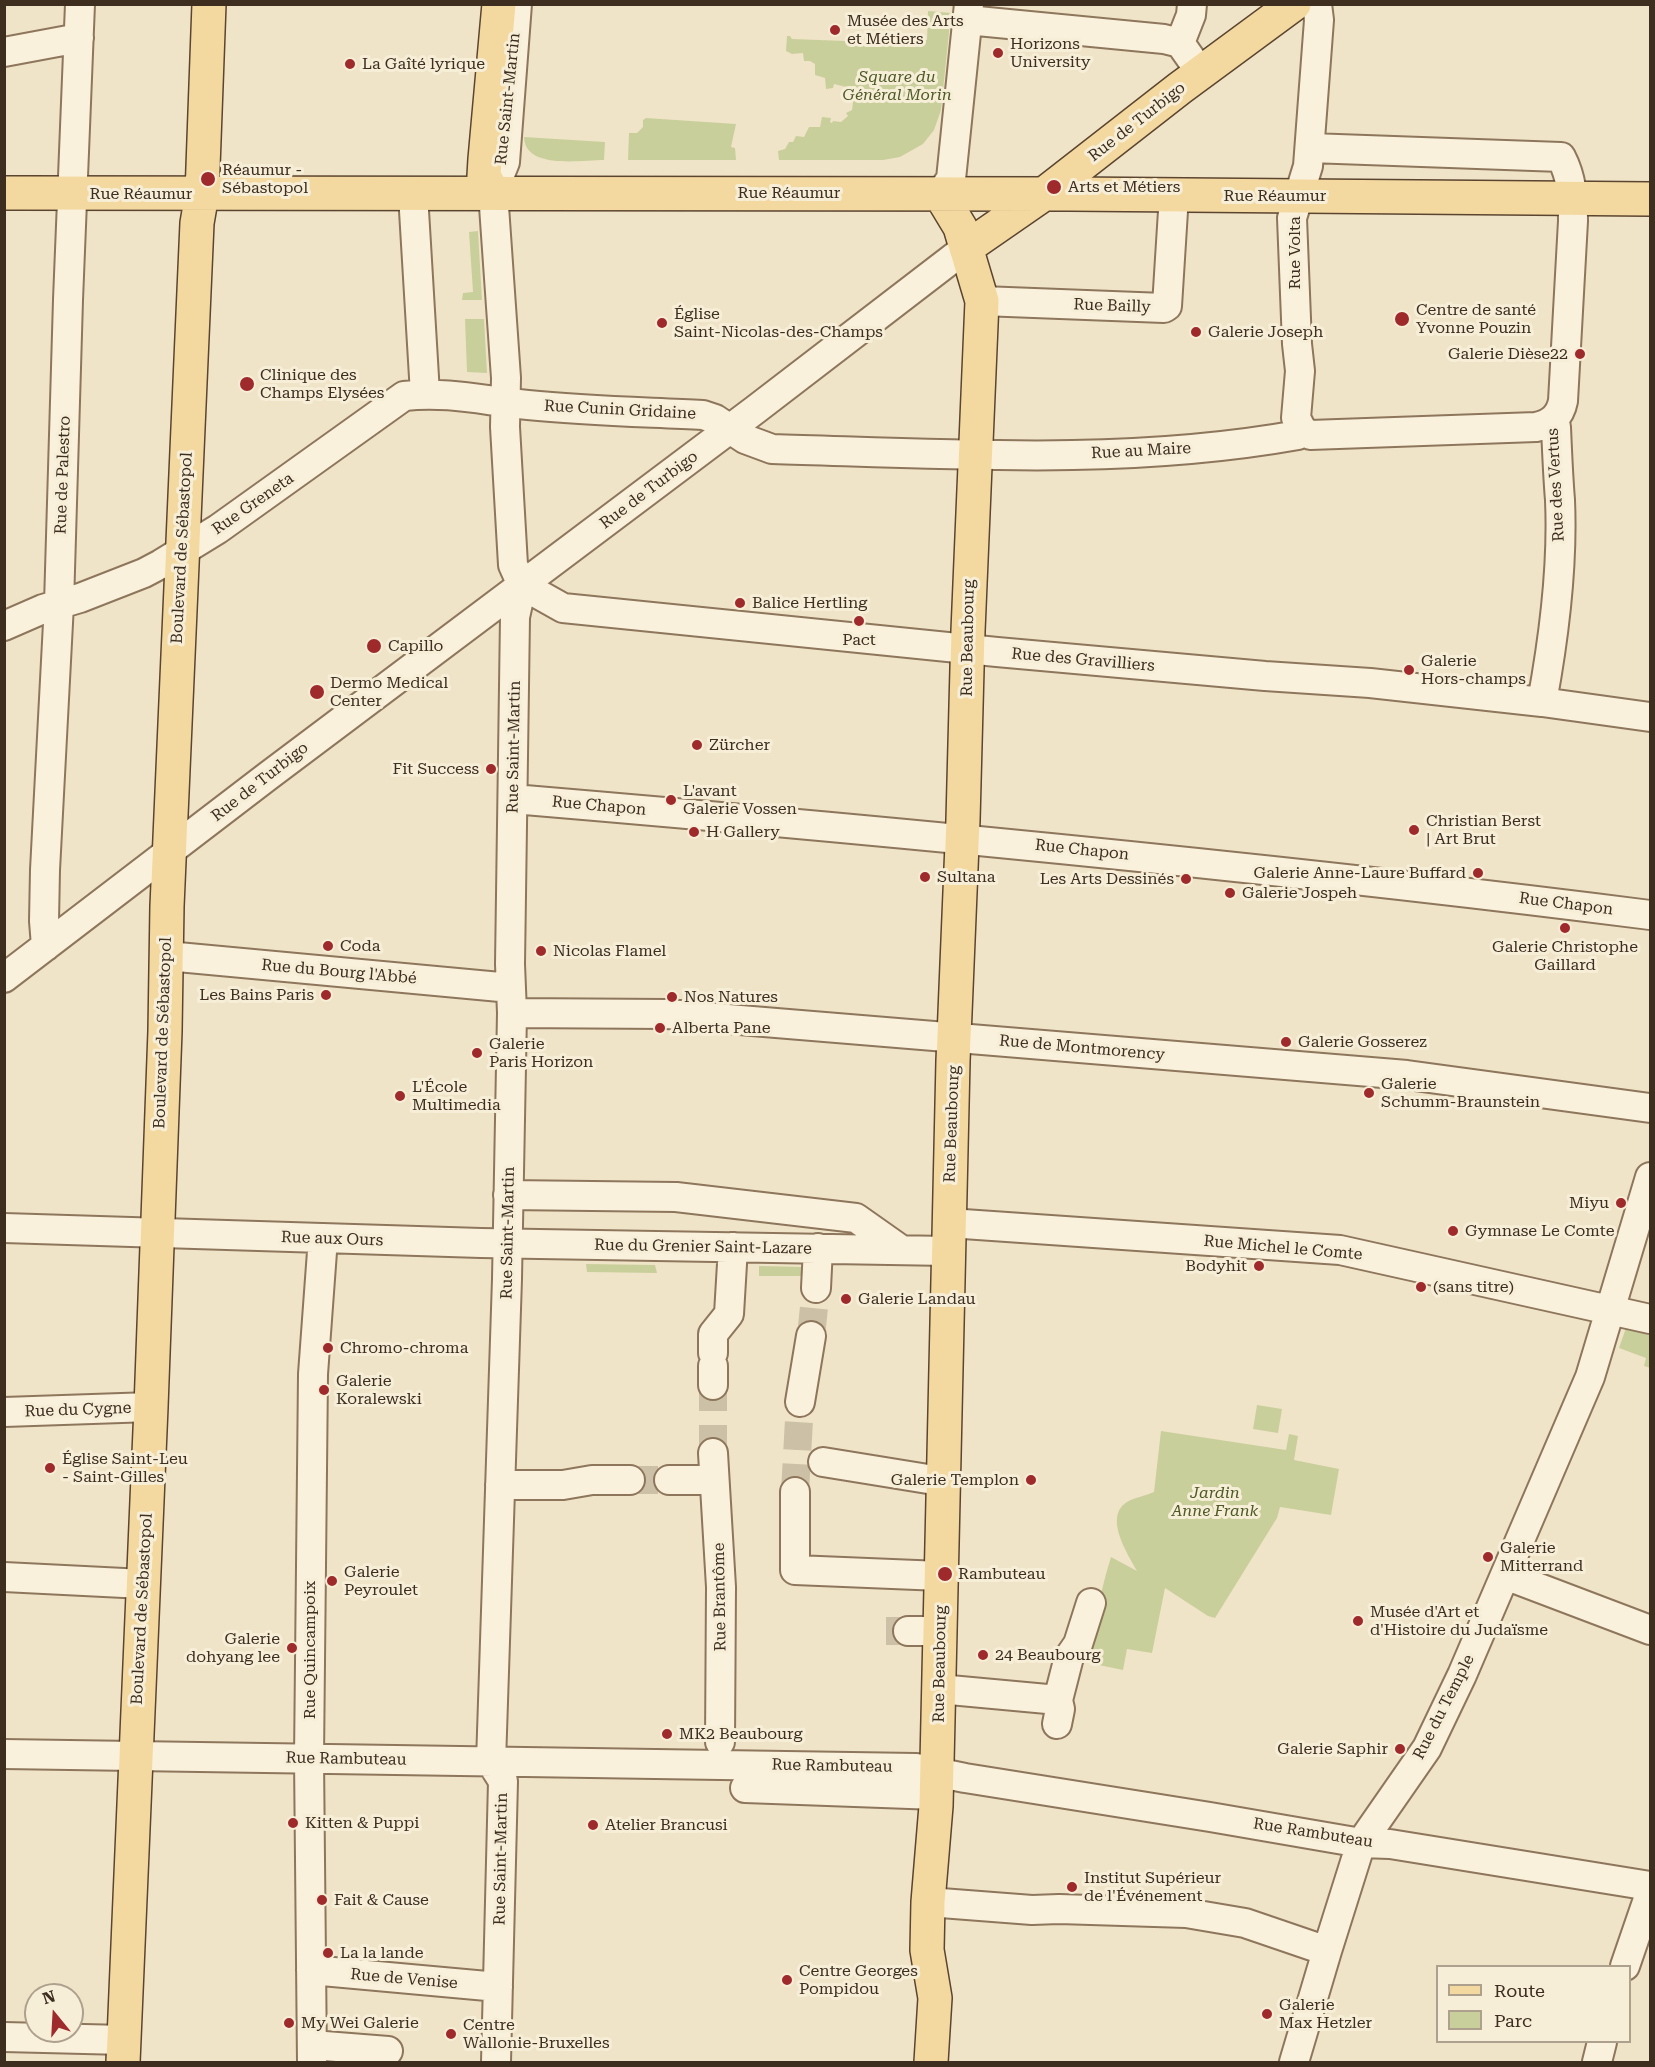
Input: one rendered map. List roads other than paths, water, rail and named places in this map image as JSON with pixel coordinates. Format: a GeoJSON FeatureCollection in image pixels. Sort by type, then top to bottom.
{"type":"FeatureCollection","features":[{"type":"Feature","properties":{"kind":"main road","name":"Boulevard de Sébastopol"},"geometry":{"type":"LineString","coordinates":[[124,2051],[151,1407],[172,771],[197,223],[202,194],[209,4]]}},
{"type":"Feature","properties":{"kind":"main road","name":"Rue Saint-Martin"},"geometry":{"type":"LineString","coordinates":[[493,192],[484,176],[499,4]]}},
{"type":"Feature","properties":{"kind":"main road","name":"Rue de Turbigo"},"geometry":{"type":"LineString","coordinates":[[966,248],[1044,194],[1294,4]]}},
{"type":"Feature","properties":{"kind":"main road","name":"Rue Réaumur"},"geometry":{"type":"LineString","coordinates":[[4,194],[493,192],[1650,199]]}},
{"type":"Feature","properties":{"kind":"main road","name":"Rue Beaubourg"},"geometry":{"type":"LineString","coordinates":[[931,2062],[935,1998],[927,1950],[928,1902],[937,1783],[955,1038],[982,301],[960,227],[940,194]]}},
{"type":"Feature","properties":{"kind":"street","name":"Rue de Palestro"},"geometry":{"type":"LineString","coordinates":[[46,946],[45,870],[59,604],[80,4]]}},
{"type":"Feature","properties":{"kind":"street","name":"Rue Saint-Martin"},"geometry":{"type":"LineString","coordinates":[[496,2062],[503,1781],[491,1762],[507,1244],[515,617],[522,585],[513,565],[505,427],[506,378],[493,192],[505,162],[517,4]]}},
{"type":"Feature","properties":{"kind":"street"},"geometry":{"type":"LineString","coordinates":[[1180,43],[1191,15],[1192,4]]}},
{"type":"Feature","properties":{"kind":"street","name":"Rue Volta"},"geometry":{"type":"LineString","coordinates":[[1302,430],[1296,418],[1300,371],[1292,218],[1308,165],[1310,148],[1319,20],[1317,4]]}},
{"type":"Feature","properties":{"kind":"street"},"geometry":{"type":"LineString","coordinates":[[940,194],[951,178],[968,12],[1180,43],[1201,73]]}},
{"type":"Feature","properties":{"kind":"street"},"geometry":{"type":"LineString","coordinates":[[4,52],[79,38]]}},
{"type":"Feature","properties":{"kind":"street"},"geometry":{"type":"LineString","coordinates":[[1310,148],[1561,157],[1569,172],[1573,198]]}},
{"type":"Feature","properties":{"kind":"street"},"geometry":{"type":"LineString","coordinates":[[413,194],[425,394],[506,402]]}},
{"type":"Feature","properties":{"kind":"street","name":"Rue Bailly"},"geometry":{"type":"LineString","coordinates":[[982,301],[1164,308],[1167,306],[1174,195]]}},
{"type":"Feature","properties":{"kind":"street","name":"Rue des Vertus"},"geometry":{"type":"LineString","coordinates":[[1542,702],[1556,605],[1560,500],[1556,427],[1552,421],[1559,413],[1563,401],[1573,198]]}},
{"type":"Feature","properties":{"kind":"street","name":"Rue de Turbigo"},"geometry":{"type":"LineString","coordinates":[[4,978],[966,248]]}},
{"type":"Feature","properties":{"kind":"street","name":"Rue Greneta"},"geometry":{"type":"LineString","coordinates":[[4,626],[144,573],[218,530],[404,396],[425,394]]}},
{"type":"Feature","properties":{"kind":"street","name":"Rue Cunin Gridaine"},"geometry":{"type":"LineString","coordinates":[[506,402],[703,415],[715,419],[730,429]]}},
{"type":"Feature","properties":{"kind":"street","name":"Rue au Maire"},"geometry":{"type":"LineString","coordinates":[[730,429],[745,439],[772,449],[1042,455],[1130,453],[1204,448],[1298,435],[1302,430],[1310,435],[1536,427],[1552,421]]}},
{"type":"Feature","properties":{"kind":"street","name":"Rue des Gravilliers"},"geometry":{"type":"LineString","coordinates":[[522,585],[563,608],[968,649],[1265,676],[1370,683],[1542,702],[1650,717]]}},
{"type":"Feature","properties":{"kind":"street","name":"Rue Chapon"},"geometry":{"type":"LineString","coordinates":[[513,799],[962,838],[1413,885],[1650,915]]}},
{"type":"Feature","properties":{"kind":"street","name":"Rue du Bourg l'Abbé"},"geometry":{"type":"LineString","coordinates":[[167,956],[511,1001]]}},
{"type":"Feature","properties":{"kind":"street","name":"Rue de Montmorency"},"geometry":{"type":"LineString","coordinates":[[511,1001],[1407,1075],[1650,1108]]}},
{"type":"Feature","properties":{"kind":"street","name":"Rue du Temple"},"geometry":{"type":"LineString","coordinates":[[1294,2062],[1361,1843],[1427,1748],[1462,1675],[1590,1377],[1650,1177]]}},
{"type":"Feature","properties":{"kind":"street"},"geometry":{"type":"LineString","coordinates":[[508,1195],[676,1197],[856,1218],[900,1250]]}},
{"type":"Feature","properties":{"kind":"street","name":"Rue aux Ours"},"geometry":{"type":"LineString","coordinates":[[4,1228],[507,1244]]}},
{"type":"Feature","properties":{"kind":"street","name":"Rue du Grenier Saint-Lazare"},"geometry":{"type":"LineString","coordinates":[[507,1244],[900,1250],[949,1237]]}},
{"type":"Feature","properties":{"kind":"street","name":"Rue Michel le Comte"},"geometry":{"type":"LineString","coordinates":[[949,1237],[1340,1250],[1650,1319]]}},
{"type":"Feature","properties":{"kind":"street","name":"Rue Quincampoix"},"geometry":{"type":"LineString","coordinates":[[312,2054],[309,1758],[313,1374],[323,1238]]}},
{"type":"Feature","properties":{"kind":"street"},"geometry":{"type":"LineString","coordinates":[[713,1368],[713,1334],[729,1314],[733,1247]]}},
{"type":"Feature","properties":{"kind":"street"},"geometry":{"type":"LineString","coordinates":[[819,1288],[821,1248]]}},
{"type":"Feature","properties":{"kind":"street"},"geometry":{"type":"LineString","coordinates":[[800,1402],[811,1336]]}},
{"type":"Feature","properties":{"kind":"street","name":"Rue du Cygne"},"geometry":{"type":"LineString","coordinates":[[4,1412],[151,1407]]}},
{"type":"Feature","properties":{"kind":"street"},"geometry":{"type":"LineString","coordinates":[[823,1462],[934,1480],[944,1479]]}},
{"type":"Feature","properties":{"kind":"street","name":"Rue Brantôme"},"geometry":{"type":"LineString","coordinates":[[669,1479],[714,1466],[721,1587],[721,1756]]}},
{"type":"Feature","properties":{"kind":"street"},"geometry":{"type":"LineString","coordinates":[[500,1485],[563,1485],[592,1480],[630,1480]]}},
{"type":"Feature","properties":{"kind":"street"},"geometry":{"type":"LineString","coordinates":[[795,1492],[795,1570],[941,1576]]}},
{"type":"Feature","properties":{"kind":"street"},"geometry":{"type":"LineString","coordinates":[[1505,1575],[1650,1630]]}},
{"type":"Feature","properties":{"kind":"street"},"geometry":{"type":"LineString","coordinates":[[4,1577],[144,1584]]}},
{"type":"Feature","properties":{"kind":"street"},"geometry":{"type":"LineString","coordinates":[[939,1689],[1057,1712],[1069,1657],[1078,1644],[1091,1603]]}},
{"type":"Feature","properties":{"kind":"street"},"geometry":{"type":"LineString","coordinates":[[908,1631],[940,1631]]}},
{"type":"Feature","properties":{"kind":"street","name":"Rue Rambuteau"},"geometry":{"type":"LineString","coordinates":[[4,1754],[491,1762],[721,1756],[916,1767],[937,1783],[965,1778],[1210,1816],[1361,1843],[1390,1844],[1650,1886]]}},
{"type":"Feature","properties":{"kind":"street"},"geometry":{"type":"LineString","coordinates":[[745,1788],[937,1783]]}},
{"type":"Feature","properties":{"kind":"street"},"geometry":{"type":"LineString","coordinates":[[1625,1965],[1647,1902],[1650,1886]]}},
{"type":"Feature","properties":{"kind":"street"},"geometry":{"type":"LineString","coordinates":[[928,1902],[1032,1910],[1186,1913],[1245,1923],[1327,1951]]}},
{"type":"Feature","properties":{"kind":"street","name":"Rue de Venise"},"geometry":{"type":"LineString","coordinates":[[311,1970],[498,1988]]}},
{"type":"Feature","properties":{"kind":"street"},"geometry":{"type":"LineString","coordinates":[[4,2037],[124,2051]]}},
{"type":"Feature","properties":{"kind":"street"},"geometry":{"type":"LineString","coordinates":[[1597,2062],[1602,2043]]}},
{"type":"Feature","properties":{"kind":"street"},"geometry":{"type":"LineString","coordinates":[[312,2054],[388,2051]]}},
{"type":"Feature","properties":{"kind":"tunnel"},"geometry":{"type":"LineString","coordinates":[[811,1336],[816,1288]]}},
{"type":"Feature","properties":{"kind":"tunnel"},"geometry":{"type":"LineString","coordinates":[[713,1385],[713,1453]]}},
{"type":"Feature","properties":{"kind":"tunnel"},"geometry":{"type":"LineString","coordinates":[[795,1492],[800,1402]]}},
{"type":"Feature","properties":{"kind":"tunnel"},"geometry":{"type":"LineString","coordinates":[[630,1480],[669,1480]]}},
{"type":"Feature","properties":{"kind":"tunnel"},"geometry":{"type":"LineString","coordinates":[[886,1631],[908,1631]]}},
{"type":"Feature","properties":{"kind":"place","name":"Musée des Arts et Métiers"},"geometry":{"type":"Point","coordinates":[835,30]}},
{"type":"Feature","properties":{"kind":"place","name":"Horizons University"},"geometry":{"type":"Point","coordinates":[998,53]}},
{"type":"Feature","properties":{"kind":"place","name":"La Gaîté lyrique"},"geometry":{"type":"Point","coordinates":[350,64]}},
{"type":"Feature","properties":{"kind":"place","name":"Réaumur - Sébastopol"},"geometry":{"type":"Point","coordinates":[208,179]}},
{"type":"Feature","properties":{"kind":"place","name":"Arts et Métiers"},"geometry":{"type":"Point","coordinates":[1054,187]}},
{"type":"Feature","properties":{"kind":"place","name":"Centre de santé Yvonne Pouzin"},"geometry":{"type":"Point","coordinates":[1402,319]}},
{"type":"Feature","properties":{"kind":"place","name":"Église Saint-Nicolas-des-Champs"},"geometry":{"type":"Point","coordinates":[662,323]}},
{"type":"Feature","properties":{"kind":"place","name":"Galerie Joseph"},"geometry":{"type":"Point","coordinates":[1196,332]}},
{"type":"Feature","properties":{"kind":"place","name":"Galerie Dièse22"},"geometry":{"type":"Point","coordinates":[1580,354]}},
{"type":"Feature","properties":{"kind":"place","name":"Clinique des Champs Elysées"},"geometry":{"type":"Point","coordinates":[247,384]}},
{"type":"Feature","properties":{"kind":"place","name":"Balice Hertling"},"geometry":{"type":"Point","coordinates":[740,603]}},
{"type":"Feature","properties":{"kind":"place","name":"Pact"},"geometry":{"type":"Point","coordinates":[859,621]}},
{"type":"Feature","properties":{"kind":"place","name":"Capillo"},"geometry":{"type":"Point","coordinates":[374,646]}},
{"type":"Feature","properties":{"kind":"place","name":"Galerie Hors-champs"},"geometry":{"type":"Point","coordinates":[1409,670]}},
{"type":"Feature","properties":{"kind":"place","name":"Dermo Medical Center"},"geometry":{"type":"Point","coordinates":[317,692]}},
{"type":"Feature","properties":{"kind":"place","name":"Zürcher"},"geometry":{"type":"Point","coordinates":[697,745]}},
{"type":"Feature","properties":{"kind":"place","name":"Fit Success"},"geometry":{"type":"Point","coordinates":[491,769]}},
{"type":"Feature","properties":{"kind":"place","name":"L'avant Galerie Vossen"},"geometry":{"type":"Point","coordinates":[671,800]}},
{"type":"Feature","properties":{"kind":"place","name":"Christian Berst | Art Brut"},"geometry":{"type":"Point","coordinates":[1414,830]}},
{"type":"Feature","properties":{"kind":"place","name":"H Gallery"},"geometry":{"type":"Point","coordinates":[694,832]}},
{"type":"Feature","properties":{"kind":"place","name":"Galerie Anne-Laure Buffard"},"geometry":{"type":"Point","coordinates":[1478,873]}},
{"type":"Feature","properties":{"kind":"place","name":"Sultana"},"geometry":{"type":"Point","coordinates":[925,877]}},
{"type":"Feature","properties":{"kind":"place","name":"Les Arts Dessinés"},"geometry":{"type":"Point","coordinates":[1186,879]}},
{"type":"Feature","properties":{"kind":"place","name":"Galerie Jospeh"},"geometry":{"type":"Point","coordinates":[1230,893]}},
{"type":"Feature","properties":{"kind":"place","name":"Galerie Christophe Gaillard"},"geometry":{"type":"Point","coordinates":[1565,928]}},
{"type":"Feature","properties":{"kind":"place","name":"Coda"},"geometry":{"type":"Point","coordinates":[328,946]}},
{"type":"Feature","properties":{"kind":"place","name":"Nicolas Flamel"},"geometry":{"type":"Point","coordinates":[541,951]}},
{"type":"Feature","properties":{"kind":"place","name":"Les Bains Paris"},"geometry":{"type":"Point","coordinates":[326,995]}},
{"type":"Feature","properties":{"kind":"place","name":"Nos Natures"},"geometry":{"type":"Point","coordinates":[672,997]}},
{"type":"Feature","properties":{"kind":"place","name":"Alberta Pane"},"geometry":{"type":"Point","coordinates":[660,1028]}},
{"type":"Feature","properties":{"kind":"place","name":"Galerie Gosserez"},"geometry":{"type":"Point","coordinates":[1286,1042]}},
{"type":"Feature","properties":{"kind":"place","name":"Galerie Paris Horizon"},"geometry":{"type":"Point","coordinates":[477,1053]}},
{"type":"Feature","properties":{"kind":"place","name":"Galerie Schumm-Braunstein"},"geometry":{"type":"Point","coordinates":[1369,1093]}},
{"type":"Feature","properties":{"kind":"place","name":"L'École Multimedia"},"geometry":{"type":"Point","coordinates":[400,1096]}},
{"type":"Feature","properties":{"kind":"place","name":"Miyu"},"geometry":{"type":"Point","coordinates":[1621,1203]}},
{"type":"Feature","properties":{"kind":"place","name":"Gymnase Le Comte"},"geometry":{"type":"Point","coordinates":[1453,1231]}},
{"type":"Feature","properties":{"kind":"place","name":"Bodyhit"},"geometry":{"type":"Point","coordinates":[1259,1266]}},
{"type":"Feature","properties":{"kind":"place","name":"(sans titre)"},"geometry":{"type":"Point","coordinates":[1421,1287]}},
{"type":"Feature","properties":{"kind":"place","name":"Galerie Landau"},"geometry":{"type":"Point","coordinates":[846,1299]}},
{"type":"Feature","properties":{"kind":"place","name":"Chromo-chroma"},"geometry":{"type":"Point","coordinates":[328,1348]}},
{"type":"Feature","properties":{"kind":"place","name":"Galerie Koralewski"},"geometry":{"type":"Point","coordinates":[324,1390]}},
{"type":"Feature","properties":{"kind":"place","name":"Église Saint-Leu - Saint-Gilles"},"geometry":{"type":"Point","coordinates":[50,1468]}},
{"type":"Feature","properties":{"kind":"place","name":"Galerie Templon"},"geometry":{"type":"Point","coordinates":[1031,1480]}},
{"type":"Feature","properties":{"kind":"place","name":"Galerie Mitterrand"},"geometry":{"type":"Point","coordinates":[1488,1557]}},
{"type":"Feature","properties":{"kind":"place","name":"Rambuteau"},"geometry":{"type":"Point","coordinates":[945,1574]}},
{"type":"Feature","properties":{"kind":"place","name":"Galerie Peyroulet"},"geometry":{"type":"Point","coordinates":[332,1581]}},
{"type":"Feature","properties":{"kind":"place","name":"Musée d'Art et d'Histoire du Judaïsme"},"geometry":{"type":"Point","coordinates":[1358,1621]}},
{"type":"Feature","properties":{"kind":"place","name":"Galerie dohyang lee"},"geometry":{"type":"Point","coordinates":[292,1648]}},
{"type":"Feature","properties":{"kind":"place","name":"24 Beaubourg"},"geometry":{"type":"Point","coordinates":[983,1655]}},
{"type":"Feature","properties":{"kind":"place","name":"MK2 Beaubourg"},"geometry":{"type":"Point","coordinates":[667,1734]}},
{"type":"Feature","properties":{"kind":"place","name":"Galerie Saphir"},"geometry":{"type":"Point","coordinates":[1400,1749]}},
{"type":"Feature","properties":{"kind":"place","name":"Kitten & Puppi"},"geometry":{"type":"Point","coordinates":[293,1823]}},
{"type":"Feature","properties":{"kind":"place","name":"Atelier Brancusi"},"geometry":{"type":"Point","coordinates":[593,1825]}},
{"type":"Feature","properties":{"kind":"place","name":"Institut Supérieur de l'Événement"},"geometry":{"type":"Point","coordinates":[1072,1887]}},
{"type":"Feature","properties":{"kind":"place","name":"Fait & Cause"},"geometry":{"type":"Point","coordinates":[322,1900]}},
{"type":"Feature","properties":{"kind":"place","name":"La la lande"},"geometry":{"type":"Point","coordinates":[328,1953]}},
{"type":"Feature","properties":{"kind":"place","name":"Centre Georges Pompidou"},"geometry":{"type":"Point","coordinates":[787,1980]}},
{"type":"Feature","properties":{"kind":"place","name":"Galerie Max Hetzler"},"geometry":{"type":"Point","coordinates":[1267,2014]}},
{"type":"Feature","properties":{"kind":"place","name":"My Wei Galerie"},"geometry":{"type":"Point","coordinates":[289,2023]}},
{"type":"Feature","properties":{"kind":"place","name":"Centre Wallonie-Bruxelles"},"geometry":{"type":"Point","coordinates":[451,2034]}},
{"type":"Feature","properties":{"kind":"park label","name":"Square du Général Morin"},"geometry":{"type":"Point","coordinates":[897,86]}},
{"type":"Feature","properties":{"kind":"park label","name":"Jardin Anne Frank"},"geometry":{"type":"Point","coordinates":[1215,1502]}}]}
